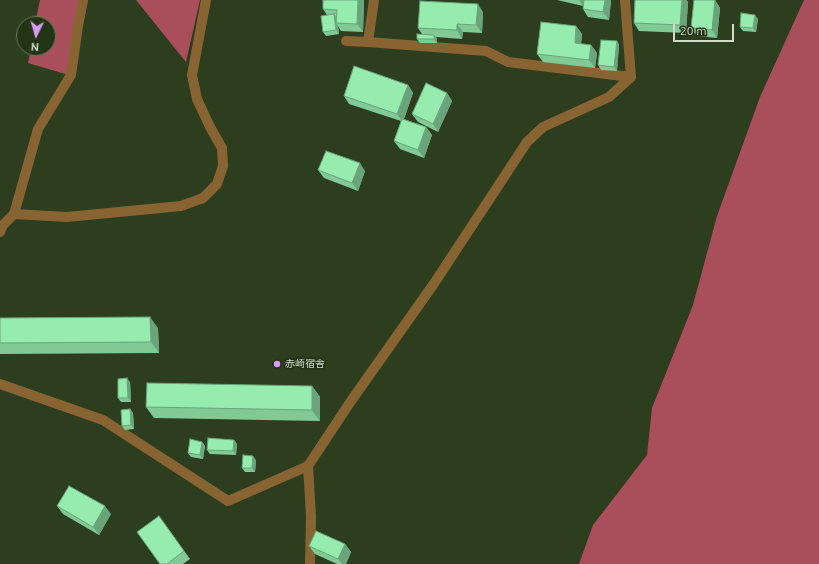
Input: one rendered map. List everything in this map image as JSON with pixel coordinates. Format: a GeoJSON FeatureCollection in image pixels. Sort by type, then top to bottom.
{"type":"FeatureCollection","features":[{"type":"Feature","properties":{"kind":"street"},"geometry":{"type":"LineString","coordinates":[[0,232],[3,225],[14,214],[38,129],[71,75],[83,0]]}},
{"type":"Feature","properties":{"kind":"street"},"geometry":{"type":"LineString","coordinates":[[14,214],[67,217],[181,206],[204,198],[217,184],[223,166],[222,148],[197,99],[192,75],[206,0]]}},
{"type":"Feature","properties":{"kind":"street"},"geometry":{"type":"LineString","coordinates":[[368,42],[374,0]]}},
{"type":"Feature","properties":{"kind":"street"},"geometry":{"type":"LineString","coordinates":[[624,0],[631,77]]}},
{"type":"Feature","properties":{"kind":"street"},"geometry":{"type":"LineString","coordinates":[[346,41],[486,51],[508,62],[631,77]]}},
{"type":"Feature","properties":{"kind":"street"},"geometry":{"type":"LineString","coordinates":[[0,384],[103,420],[228,501],[308,466],[351,401],[433,285],[527,142],[543,127],[608,97],[631,77]]}},
{"type":"Feature","properties":{"kind":"street"},"geometry":{"type":"LineString","coordinates":[[308,466],[311,516],[310,564]]}},
{"type":"Feature","properties":{"kind":"shaded area"},"geometry":{"type":"Polygon","coordinates":[[[40,0],[88,0],[72,76],[28,63],[29,56],[56,56],[56,16],[37,16],[40,0]]]}},
{"type":"Feature","properties":{"kind":"shaded area"},"geometry":{"type":"Polygon","coordinates":[[[136,0],[200,0],[186,62],[136,0]]]}},
{"type":"Feature","properties":{"kind":"shaded area"},"geometry":{"type":"Polygon","coordinates":[[[804,0],[819,0],[819,564],[579,564],[593,525],[647,455],[652,408],[693,305],[717,216],[760,97],[804,0]]]}},
{"type":"Feature","properties":{"kind":"building"},"geometry":{"type":"Polygon","coordinates":[[[323,0],[358,0],[357,24],[336,23],[337,10],[323,9],[323,0]]]}},
{"type":"Feature","properties":{"kind":"building"},"geometry":{"type":"Polygon","coordinates":[[[584,0],[605,0],[603,12],[583,9],[584,0]]]}},
{"type":"Feature","properties":{"kind":"building"},"geometry":{"type":"Polygon","coordinates":[[[635,0],[682,0],[680,25],[634,23],[635,0]]]}},
{"type":"Feature","properties":{"kind":"building"},"geometry":{"type":"Polygon","coordinates":[[[694,0],[715,0],[712,30],[691,28],[694,0]]]}},
{"type":"Feature","properties":{"kind":"building"},"geometry":{"type":"Polygon","coordinates":[[[420,1],[478,4],[476,25],[457,24],[457,30],[418,28],[420,1]]]}},
{"type":"Feature","properties":{"kind":"building"},"geometry":{"type":"Polygon","coordinates":[[[741,13],[755,15],[753,28],[740,27],[741,13]]]}},
{"type":"Feature","properties":{"kind":"building"},"geometry":{"type":"Polygon","coordinates":[[[334,14],[336,30],[323,32],[321,16],[334,14]]]}},
{"type":"Feature","properties":{"kind":"building"},"geometry":{"type":"Polygon","coordinates":[[[541,22],[576,26],[575,43],[591,45],[589,60],[537,54],[541,22]]]}},
{"type":"Feature","properties":{"kind":"building"},"geometry":{"type":"Polygon","coordinates":[[[417,34],[434,35],[434,39],[417,39],[417,34]]]}},
{"type":"Feature","properties":{"kind":"building"},"geometry":{"type":"Polygon","coordinates":[[[601,40],[617,41],[614,67],[598,65],[601,40]]]}},
{"type":"Feature","properties":{"kind":"building"},"geometry":{"type":"Polygon","coordinates":[[[354,66],[408,85],[397,114],[344,96],[354,66]]]}},
{"type":"Feature","properties":{"kind":"building"},"geometry":{"type":"Polygon","coordinates":[[[426,83],[447,93],[433,124],[412,114],[426,83]]]}},
{"type":"Feature","properties":{"kind":"building"},"geometry":{"type":"Polygon","coordinates":[[[402,119],[426,127],[418,150],[394,141],[402,119]]]}},
{"type":"Feature","properties":{"kind":"building"},"geometry":{"type":"Polygon","coordinates":[[[326,151],[360,163],[352,183],[318,170],[326,151]]]}},
{"type":"Feature","properties":{"kind":"building"},"geometry":{"type":"Polygon","coordinates":[[[150,317],[151,342],[0,343],[0,318],[150,317]]]}},
{"type":"Feature","properties":{"kind":"building"},"geometry":{"type":"Polygon","coordinates":[[[127,378],[128,398],[118,398],[118,379],[127,378]]]}},
{"type":"Feature","properties":{"kind":"building"},"geometry":{"type":"Polygon","coordinates":[[[147,383],[312,386],[312,410],[146,407],[147,383]]]}},
{"type":"Feature","properties":{"kind":"building"},"geometry":{"type":"Polygon","coordinates":[[[130,409],[131,425],[122,426],[121,410],[130,409]]]}},
{"type":"Feature","properties":{"kind":"building"},"geometry":{"type":"Polygon","coordinates":[[[208,438],[234,440],[233,451],[207,450],[208,438]]]}},
{"type":"Feature","properties":{"kind":"building"},"geometry":{"type":"Polygon","coordinates":[[[190,439],[202,442],[200,455],[188,453],[190,439]]]}},
{"type":"Feature","properties":{"kind":"building"},"geometry":{"type":"Polygon","coordinates":[[[243,455],[253,456],[252,468],[242,468],[243,455]]]}},
{"type":"Feature","properties":{"kind":"building"},"geometry":{"type":"Polygon","coordinates":[[[69,486],[105,506],[93,527],[57,506],[69,486]]]}},
{"type":"Feature","properties":{"kind":"building"},"geometry":{"type":"Polygon","coordinates":[[[159,516],[184,551],[167,564],[160,564],[137,532],[159,516]]]}},
{"type":"Feature","properties":{"kind":"building"},"geometry":{"type":"Polygon","coordinates":[[[316,531],[345,544],[338,559],[309,546],[316,531]]]}},
{"type":"Feature","properties":{"kind":"place","name":"赤崎宿舎"},"geometry":{"type":"Point","coordinates":[277,364]}}]}
